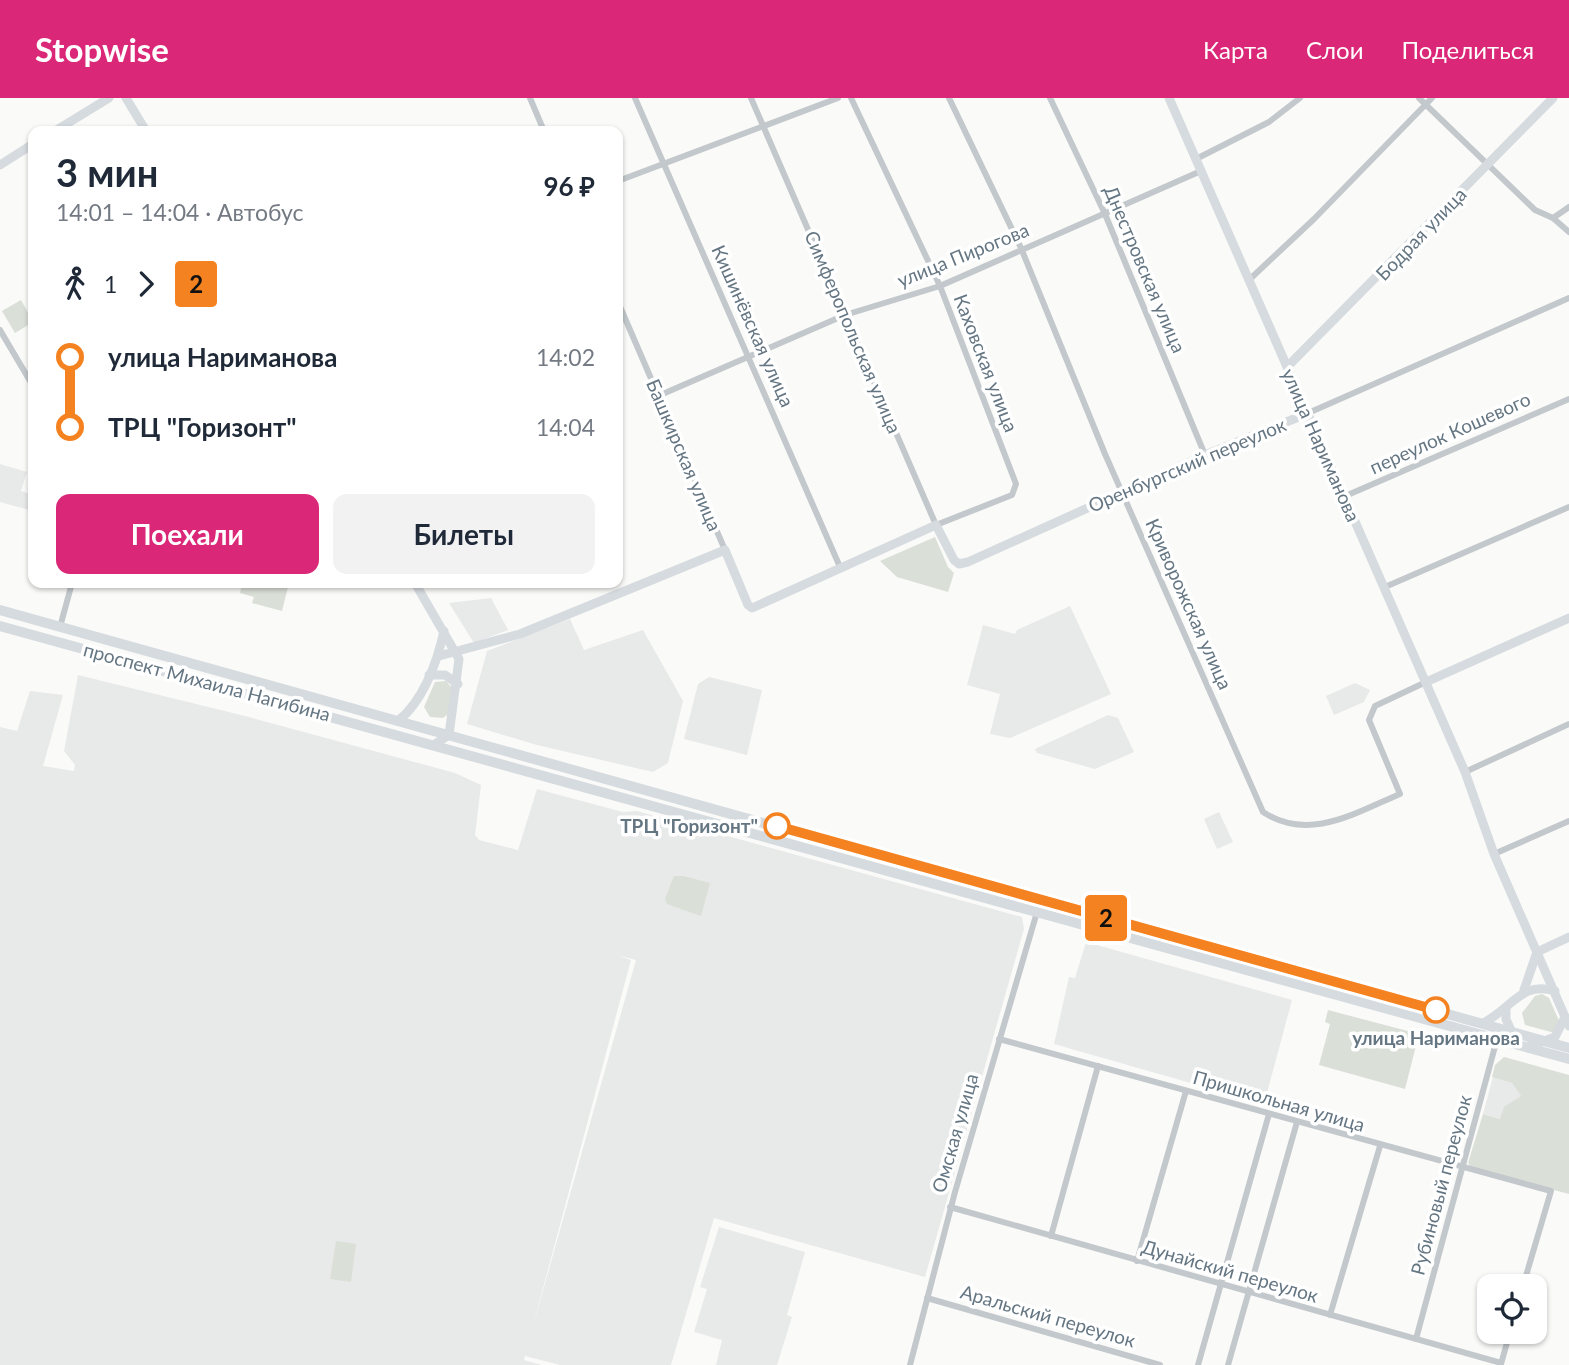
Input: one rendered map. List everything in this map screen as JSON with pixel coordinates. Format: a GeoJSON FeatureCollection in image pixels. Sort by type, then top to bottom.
{"type":"FeatureCollection","features":[{"type":"Feature","properties":{"kind":"main road","name":"проспект Михаила Нагибина"},"geometry":{"type":"LineString","coordinates":[[0,610],[1483,1023],[1517,1044],[1569,1059]]}},
{"type":"Feature","properties":{"kind":"main road","name":"проспект Михаила Нагибина"},"geometry":{"type":"LineString","coordinates":[[0,626],[1037,912],[1499,1033],[1511,1031],[1569,1048]]}},
{"type":"Feature","properties":{"kind":"street"},"geometry":{"type":"LineString","coordinates":[[63,126],[109,98]]}},
{"type":"Feature","properties":{"kind":"street"},"geometry":{"type":"LineString","coordinates":[[126,98],[143,126]]}},
{"type":"Feature","properties":{"kind":"street"},"geometry":{"type":"LineString","coordinates":[[530,98],[542,126]]}},
{"type":"Feature","properties":{"kind":"street","name":"Кишинёвская улица"},"geometry":{"type":"LineString","coordinates":[[635,98],[840,567]]}},
{"type":"Feature","properties":{"kind":"street","name":"Симферопольская улица"},"geometry":{"type":"LineString","coordinates":[[751,98],[936,525],[958,564]]}},
{"type":"Feature","properties":{"kind":"street"},"geometry":{"type":"LineString","coordinates":[[623,179],[838,98]]}},
{"type":"Feature","properties":{"kind":"street","name":"Каховская улица"},"geometry":{"type":"LineString","coordinates":[[851,98],[940,286],[1017,489],[1012,495],[936,525]]}},
{"type":"Feature","properties":{"kind":"street","name":"Криворожская улица"},"geometry":{"type":"LineString","coordinates":[[949,98],[1021,248],[1123,492],[1263,812],[1296,826],[1321,825],[1340,820],[1399,794],[1369,720],[1375,706],[1426,682]]}},
{"type":"Feature","properties":{"kind":"street","name":"Днестровская улица"},"geometry":{"type":"LineString","coordinates":[[1051,98],[1105,214],[1205,455]]}},
{"type":"Feature","properties":{"kind":"street","name":"улица Нариманова"},"geometry":{"type":"LineString","coordinates":[[1168,98],[1465,772],[1494,854],[1569,1026]]}},
{"type":"Feature","properties":{"kind":"street"},"geometry":{"type":"LineString","coordinates":[[1196,159],[1269,122],[1300,98]]}},
{"type":"Feature","properties":{"kind":"street"},"geometry":{"type":"LineString","coordinates":[[1419,98],[1535,210],[1553,218],[1569,232]]}},
{"type":"Feature","properties":{"kind":"street"},"geometry":{"type":"LineString","coordinates":[[1250,279],[1314,219],[1432,98]]}},
{"type":"Feature","properties":{"kind":"street","name":"Бодрая улица"},"geometry":{"type":"LineString","coordinates":[[1287,367],[1553,98]]}},
{"type":"Feature","properties":{"kind":"street"},"geometry":{"type":"LineString","coordinates":[[0,165],[28,147]]}},
{"type":"Feature","properties":{"kind":"street","name":"улица Пирогова"},"geometry":{"type":"LineString","coordinates":[[658,396],[845,315],[940,286],[1021,248],[1201,171]]}},
{"type":"Feature","properties":{"kind":"street"},"geometry":{"type":"LineString","coordinates":[[1553,218],[1569,207]]}},
{"type":"Feature","properties":{"kind":"street","name":"Оренбургский переулок"},"geometry":{"type":"LineString","coordinates":[[958,564],[1569,299]]}},
{"type":"Feature","properties":{"kind":"street","name":"Башкирская улица"},"geometry":{"type":"LineString","coordinates":[[623,314],[748,605],[752,608],[840,567]]}},
{"type":"Feature","properties":{"kind":"street"},"geometry":{"type":"LineString","coordinates":[[0,330],[28,378]]}},
{"type":"Feature","properties":{"kind":"street","name":"переулок Кошевого"},"geometry":{"type":"LineString","coordinates":[[1343,497],[1569,399]]}},
{"type":"Feature","properties":{"kind":"street"},"geometry":{"type":"LineString","coordinates":[[1385,587],[1569,507]]}},
{"type":"Feature","properties":{"kind":"street"},"geometry":{"type":"LineString","coordinates":[[840,567],[936,525]]}},
{"type":"Feature","properties":{"kind":"street"},"geometry":{"type":"LineString","coordinates":[[439,656],[485,645],[725,550]]}},
{"type":"Feature","properties":{"kind":"street"},"geometry":{"type":"LineString","coordinates":[[60,627],[71,588]]}},
{"type":"Feature","properties":{"kind":"street"},"geometry":{"type":"LineString","coordinates":[[418,588],[457,653],[458,684],[449,735],[435,744]]}},
{"type":"Feature","properties":{"kind":"street"},"geometry":{"type":"LineString","coordinates":[[1426,682],[1569,618]]}},
{"type":"Feature","properties":{"kind":"street"},"geometry":{"type":"LineString","coordinates":[[398,721],[410,711],[439,656],[444,631]]}},
{"type":"Feature","properties":{"kind":"street"},"geometry":{"type":"LineString","coordinates":[[429,675],[445,674],[458,684]]}},
{"type":"Feature","properties":{"kind":"street"},"geometry":{"type":"LineString","coordinates":[[410,711],[414,739]]}},
{"type":"Feature","properties":{"kind":"street"},"geometry":{"type":"LineString","coordinates":[[1465,772],[1569,724]]}},
{"type":"Feature","properties":{"kind":"street"},"geometry":{"type":"LineString","coordinates":[[1494,854],[1569,821]]}},
{"type":"Feature","properties":{"kind":"street","name":"Омская улица"},"geometry":{"type":"LineString","coordinates":[[910,1365],[950,1208],[1037,912]]}},
{"type":"Feature","properties":{"kind":"street"},"geometry":{"type":"LineString","coordinates":[[1483,1023],[1506,1009],[1524,990],[1537,952],[1569,937]]}},
{"type":"Feature","properties":{"kind":"street"},"geometry":{"type":"LineString","coordinates":[[1524,990],[1541,988],[1555,991]]}},
{"type":"Feature","properties":{"kind":"street"},"geometry":{"type":"LineString","coordinates":[[1499,1033],[1506,1009]]}},
{"type":"Feature","properties":{"kind":"street"},"geometry":{"type":"LineString","coordinates":[[1506,1009],[1517,1044]]}},
{"type":"Feature","properties":{"kind":"street"},"geometry":{"type":"LineString","coordinates":[[1528,1047],[1547,1041],[1559,1032],[1565,1016]]}},
{"type":"Feature","properties":{"kind":"street","name":"Рубиновый переулок"},"geometry":{"type":"LineString","coordinates":[[1416,1339],[1499,1033]]}},
{"type":"Feature","properties":{"kind":"street","name":"Пришкольная улица"},"geometry":{"type":"LineString","coordinates":[[999,1039],[1551,1191],[1527,1274]]}},
{"type":"Feature","properties":{"kind":"street"},"geometry":{"type":"LineString","coordinates":[[1051,1236],[1098,1066]]}},
{"type":"Feature","properties":{"kind":"street"},"geometry":{"type":"LineString","coordinates":[[1137,1261],[1186,1091]]}},
{"type":"Feature","properties":{"kind":"street"},"geometry":{"type":"LineString","coordinates":[[1198,1365],[1269,1114]]}},
{"type":"Feature","properties":{"kind":"street"},"geometry":{"type":"LineString","coordinates":[[1228,1365],[1297,1122]]}},
{"type":"Feature","properties":{"kind":"street"},"geometry":{"type":"LineString","coordinates":[[1331,1315],[1380,1146]]}},
{"type":"Feature","properties":{"kind":"street","name":"Дунайский переулок"},"geometry":{"type":"LineString","coordinates":[[950,1208],[1501,1364]]}},
{"type":"Feature","properties":{"kind":"street","name":"Аральский переулок"},"geometry":{"type":"LineString","coordinates":[[927,1298],[1160,1365]]}},
{"type":"Feature","properties":{"kind":"street"},"geometry":{"type":"LineString","coordinates":[[1501,1364],[1507,1344]]}},
{"type":"Feature","properties":{"kind":"shaded area"},"geometry":{"type":"Polygon","coordinates":[[[21,300],[28,313],[28,325],[15,333],[2,311],[21,300]]]}},
{"type":"Feature","properties":{"kind":"shaded area"},"geometry":{"type":"Polygon","coordinates":[[[0,464],[27,472],[21,491],[28,493],[28,510],[0,502],[0,464]]]}},
{"type":"Feature","properties":{"kind":"shaded area"},"geometry":{"type":"Polygon","coordinates":[[[935,537],[948,567],[954,573],[948,592],[897,577],[880,561],[935,537]]]}},
{"type":"Feature","properties":{"kind":"shaded area"},"geometry":{"type":"Polygon","coordinates":[[[241,588],[288,588],[282,611],[252,603],[254,597],[240,593],[241,588]]]}},
{"type":"Feature","properties":{"kind":"shaded area"},"geometry":{"type":"Polygon","coordinates":[[[491,598],[508,630],[474,643],[449,603],[491,598]]]}},
{"type":"Feature","properties":{"kind":"shaded area"},"geometry":{"type":"Polygon","coordinates":[[[1070,606],[1111,694],[1010,738],[990,734],[1000,694],[967,685],[983,625],[1015,634],[1017,630],[1070,606]]]}},
{"type":"Feature","properties":{"kind":"shaded area"},"geometry":{"type":"Polygon","coordinates":[[[570,619],[584,650],[643,630],[683,701],[668,763],[653,772],[537,745],[467,724],[487,651],[570,619]]]}},
{"type":"Feature","properties":{"kind":"shaded area"},"geometry":{"type":"Polygon","coordinates":[[[78,675],[245,716],[455,773],[481,785],[475,835],[479,840],[518,850],[537,789],[623,812],[637,811],[1022,917],[1024,929],[925,1277],[714,1218],[671,1365],[560,1365],[525,1356],[524,1360],[542,1365],[0,1365],[0,727],[17,731],[30,691],[63,695],[43,766],[74,771],[75,765],[64,751],[78,675]],[[616,955],[631,960],[531,1333],[636,960],[616,955]]]}},
{"type":"Feature","properties":{"kind":"shaded area"},"geometry":{"type":"Polygon","coordinates":[[[709,677],[762,690],[747,755],[684,739],[698,684],[709,677]]]}},
{"type":"Feature","properties":{"kind":"shaded area"},"geometry":{"type":"Polygon","coordinates":[[[446,681],[453,689],[448,714],[443,718],[430,717],[424,707],[435,682],[446,681]]]}},
{"type":"Feature","properties":{"kind":"shaded area"},"geometry":{"type":"Polygon","coordinates":[[[1355,683],[1370,690],[1364,702],[1334,715],[1326,696],[1355,683]]]}},
{"type":"Feature","properties":{"kind":"shaded area"},"geometry":{"type":"Polygon","coordinates":[[[1108,715],[1118,718],[1134,752],[1095,769],[1037,753],[1035,749],[1108,715]]]}},
{"type":"Feature","properties":{"kind":"shaded area"},"geometry":{"type":"Polygon","coordinates":[[[1219,812],[1233,842],[1217,849],[1204,819],[1219,812]]]}},
{"type":"Feature","properties":{"kind":"shaded area"},"geometry":{"type":"Polygon","coordinates":[[[674,876],[710,883],[701,916],[667,904],[665,899],[674,876]]]}},
{"type":"Feature","properties":{"kind":"shaded area"},"geometry":{"type":"Polygon","coordinates":[[[1086,942],[1292,1000],[1264,1104],[1054,1044],[1069,977],[1075,978],[1086,942]]]}},
{"type":"Feature","properties":{"kind":"shaded area"},"geometry":{"type":"Polygon","coordinates":[[[1542,994],[1549,998],[1560,1023],[1555,1033],[1525,1025],[1522,1013],[1535,996],[1542,994]]]}},
{"type":"Feature","properties":{"kind":"shaded area"},"geometry":{"type":"Polygon","coordinates":[[[1328,1010],[1419,1034],[1405,1089],[1319,1065],[1330,1024],[1325,1022],[1328,1010]]]}},
{"type":"Feature","properties":{"kind":"shaded area"},"geometry":{"type":"Polygon","coordinates":[[[1504,1057],[1569,1075],[1569,1194],[1472,1168],[1468,1163],[1483,1114],[1500,1119],[1504,1107],[1521,1096],[1512,1083],[1492,1077],[1495,1065],[1504,1057]]]}},
{"type":"Feature","properties":{"kind":"shaded area"},"geometry":{"type":"Polygon","coordinates":[[[1493,1077],[1512,1083],[1521,1096],[1507,1108],[1501,1119],[1483,1114],[1493,1077]]]}},
{"type":"Feature","properties":{"kind":"shaded area"},"geometry":{"type":"Polygon","coordinates":[[[719,1227],[805,1252],[787,1315],[792,1317],[777,1365],[716,1365],[722,1340],[694,1332],[707,1289],[700,1287],[719,1227]]]}},
{"type":"Feature","properties":{"kind":"shaded area"},"geometry":{"type":"Polygon","coordinates":[[[336,1241],[356,1244],[351,1282],[330,1279],[336,1241]]]}},
{"type":"Feature","properties":{"kind":"bus line","name":"2"},"geometry":{"type":"LineString","coordinates":[[777,826],[1436,1010]]}},
{"type":"Feature","properties":{"kind":"place","name":"ТРЦ \"Горизонт\""},"geometry":{"type":"Point","coordinates":[777,826]}},
{"type":"Feature","properties":{"kind":"place","name":"улица Нариманова"},"geometry":{"type":"Point","coordinates":[1436,1010]}}]}
